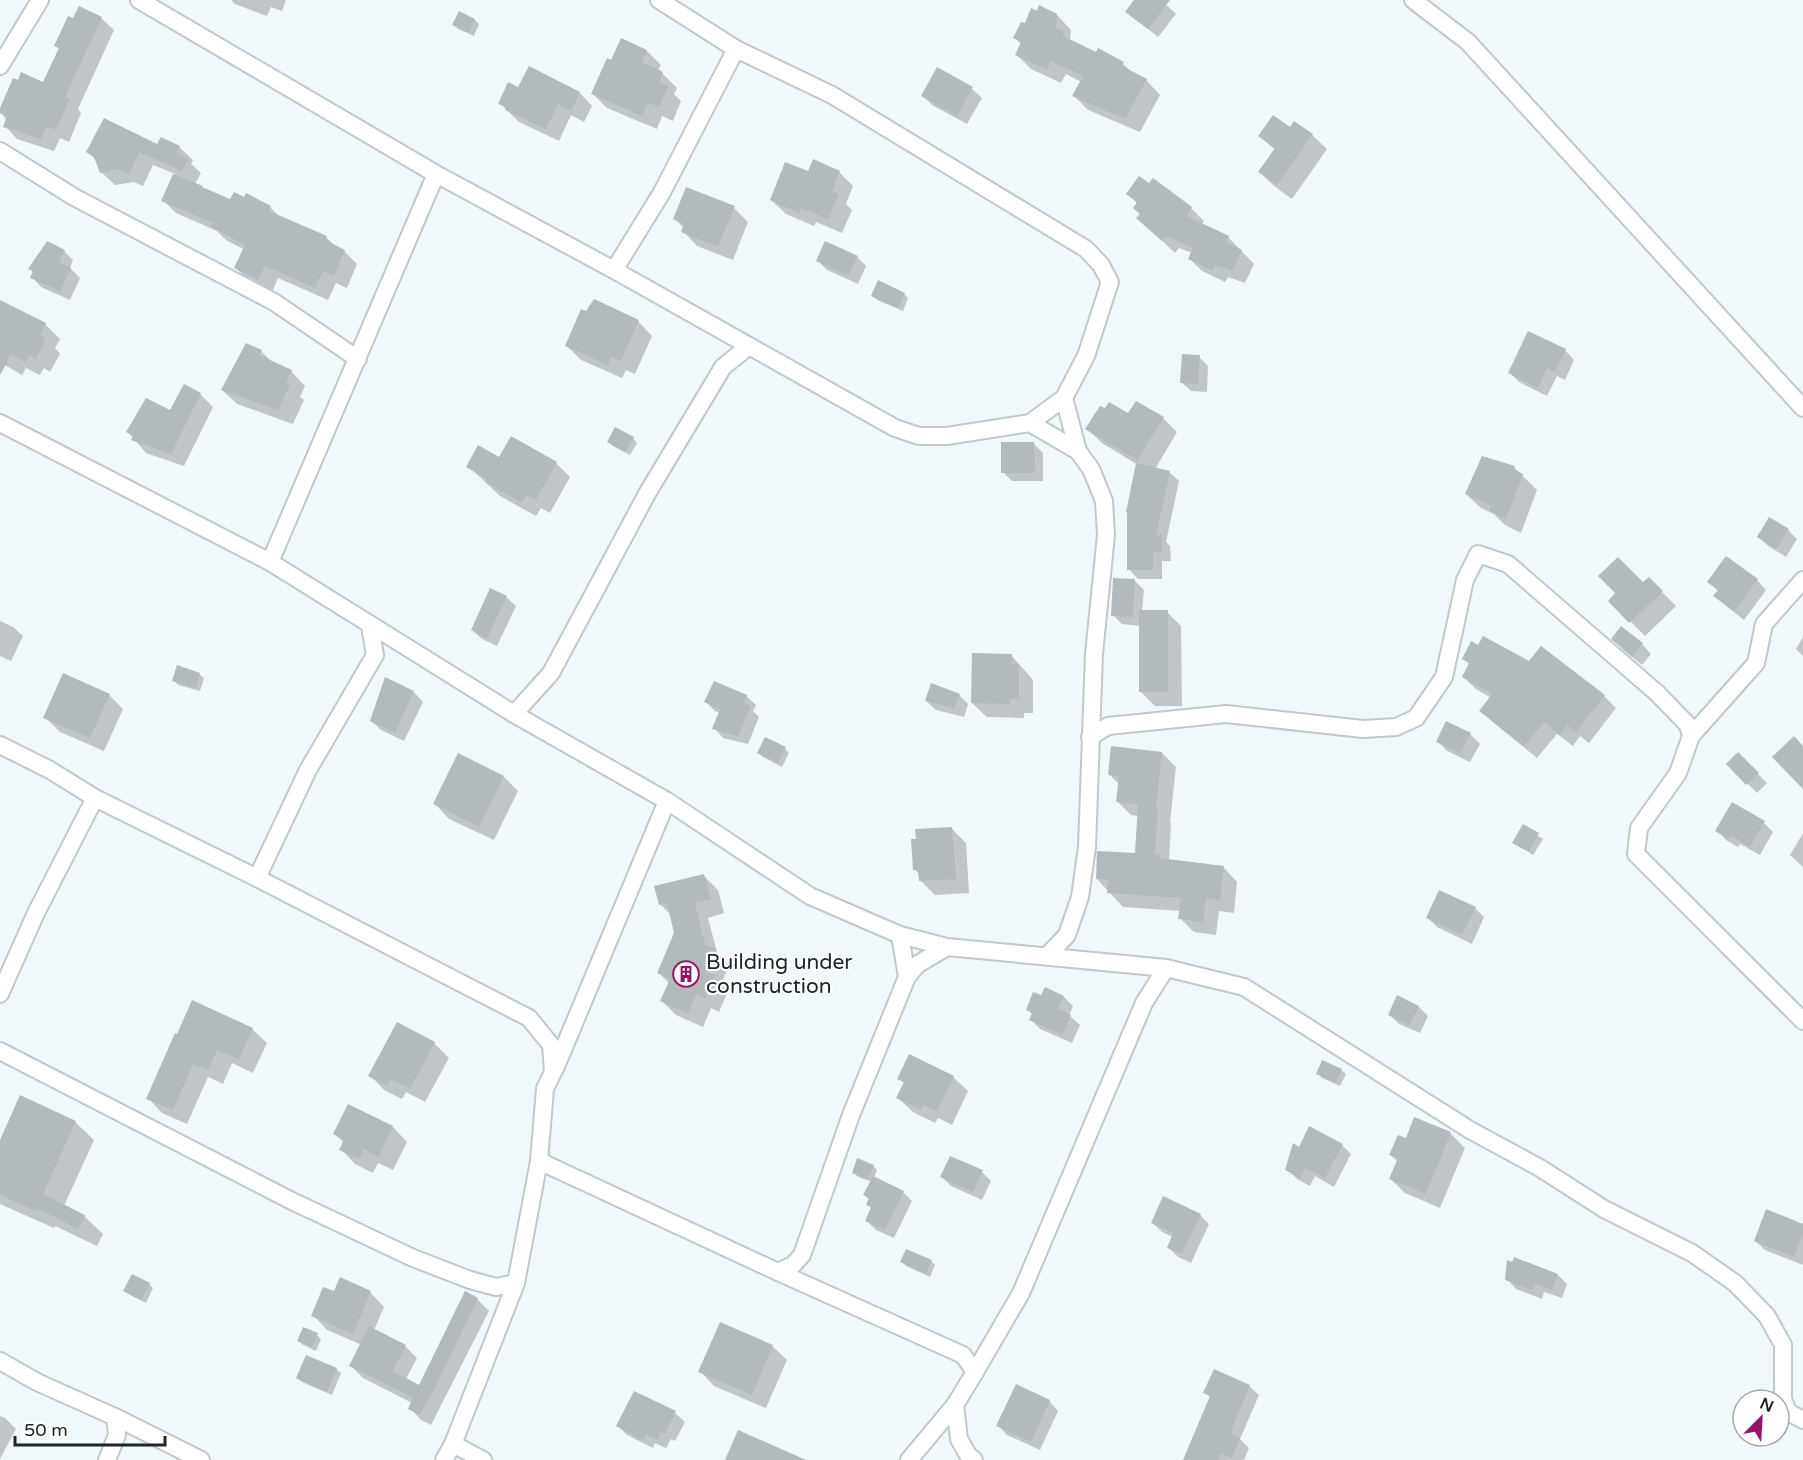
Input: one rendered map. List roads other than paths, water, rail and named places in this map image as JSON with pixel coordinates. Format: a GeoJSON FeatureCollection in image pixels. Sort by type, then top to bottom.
{"type":"FeatureCollection","features":[{"type":"Feature","properties":{"kind":"street"},"geometry":{"type":"LineString","coordinates":[[0,66],[40,0]]}},
{"type":"Feature","properties":{"kind":"street"},"geometry":{"type":"LineString","coordinates":[[139,0],[436,174],[614,270],[895,428],[919,436],[947,436],[1030,423],[1064,398],[1086,356],[1110,282],[1101,265],[1086,249],[832,95],[736,49],[659,0]]}},
{"type":"Feature","properties":{"kind":"street"},"geometry":{"type":"LineString","coordinates":[[1413,0],[1468,42],[1803,408]]}},
{"type":"Feature","properties":{"kind":"street"},"geometry":{"type":"LineString","coordinates":[[614,270],[661,194],[736,49]]}},
{"type":"Feature","properties":{"kind":"street"},"geometry":{"type":"LineString","coordinates":[[0,151],[74,196],[274,302],[358,359]]}},
{"type":"Feature","properties":{"kind":"street"},"geometry":{"type":"LineString","coordinates":[[270,562],[436,174]]}},
{"type":"Feature","properties":{"kind":"street"},"geometry":{"type":"LineString","coordinates":[[723,367],[724,332]]}},
{"type":"Feature","properties":{"kind":"street"},"geometry":{"type":"LineString","coordinates":[[514,714],[551,674],[648,492],[723,367],[749,346]]}},
{"type":"Feature","properties":{"kind":"street"},"geometry":{"type":"LineString","coordinates":[[1047,956],[1067,935],[1080,897],[1087,848],[1094,654],[1106,535],[1104,501],[1091,469],[1078,451],[1064,398]]}},
{"type":"Feature","properties":{"kind":"street"},"geometry":{"type":"LineString","coordinates":[[0,423],[270,562],[514,714],[667,801],[810,896],[900,936],[947,947],[1166,968],[1244,987],[1470,1130],[1540,1168],[1604,1209],[1692,1253],[1735,1283],[1767,1316],[1783,1345],[1783,1398],[1788,1412],[1803,1419]]}},
{"type":"Feature","properties":{"kind":"street"},"geometry":{"type":"LineString","coordinates":[[1030,423],[1078,451]]}},
{"type":"Feature","properties":{"kind":"street"},"geometry":{"type":"LineString","coordinates":[[1090,737],[1108,726],[1226,714],[1363,729],[1396,727],[1416,718],[1444,677],[1465,580],[1478,554],[1508,564],[1529,581],[1657,693],[1688,724],[1691,736]]}},
{"type":"Feature","properties":{"kind":"street"},"geometry":{"type":"LineString","coordinates":[[1803,580],[1764,624],[1756,663],[1691,736],[1678,773],[1639,828],[1636,854],[1803,1022]]}},
{"type":"Feature","properties":{"kind":"street"},"geometry":{"type":"LineString","coordinates":[[257,878],[308,770],[375,655],[370,626]]}},
{"type":"Feature","properties":{"kind":"street"},"geometry":{"type":"LineString","coordinates":[[0,745],[50,770],[95,798],[257,878],[529,1018],[551,1045],[553,1072]]}},
{"type":"Feature","properties":{"kind":"street"},"geometry":{"type":"LineString","coordinates":[[0,994],[36,913],[95,798]]}},
{"type":"Feature","properties":{"kind":"street"},"geometry":{"type":"LineString","coordinates":[[444,1460],[453,1444],[516,1283],[539,1161],[545,1089],[667,801]]}},
{"type":"Feature","properties":{"kind":"street"},"geometry":{"type":"LineString","coordinates":[[900,936],[907,977]]}},
{"type":"Feature","properties":{"kind":"street"},"geometry":{"type":"LineString","coordinates":[[778,1272],[793,1265],[802,1255],[851,1115],[907,977],[918,964],[947,947]]}},
{"type":"Feature","properties":{"kind":"street"},"geometry":{"type":"LineString","coordinates":[[909,1460],[955,1405],[1021,1293],[1144,1003],[1166,968]]}},
{"type":"Feature","properties":{"kind":"street"},"geometry":{"type":"LineString","coordinates":[[0,1051],[292,1201],[413,1258],[470,1280],[496,1287],[516,1283]]}},
{"type":"Feature","properties":{"kind":"street"},"geometry":{"type":"LineString","coordinates":[[539,1161],[963,1355],[975,1372]]}},
{"type":"Feature","properties":{"kind":"street"},"geometry":{"type":"LineString","coordinates":[[0,1361],[38,1382],[201,1460]]}},
{"type":"Feature","properties":{"kind":"street"},"geometry":{"type":"LineString","coordinates":[[955,1405],[959,1440],[974,1460]]}},
{"type":"Feature","properties":{"kind":"street"},"geometry":{"type":"LineString","coordinates":[[107,1460],[117,1435],[115,1417]]}},
{"type":"Feature","properties":{"kind":"street"},"geometry":{"type":"LineString","coordinates":[[453,1444],[483,1460]]}},
{"type":"Feature","properties":{"kind":"place","name":"Building under construction"},"geometry":{"type":"Point","coordinates":[686,974]}}]}
